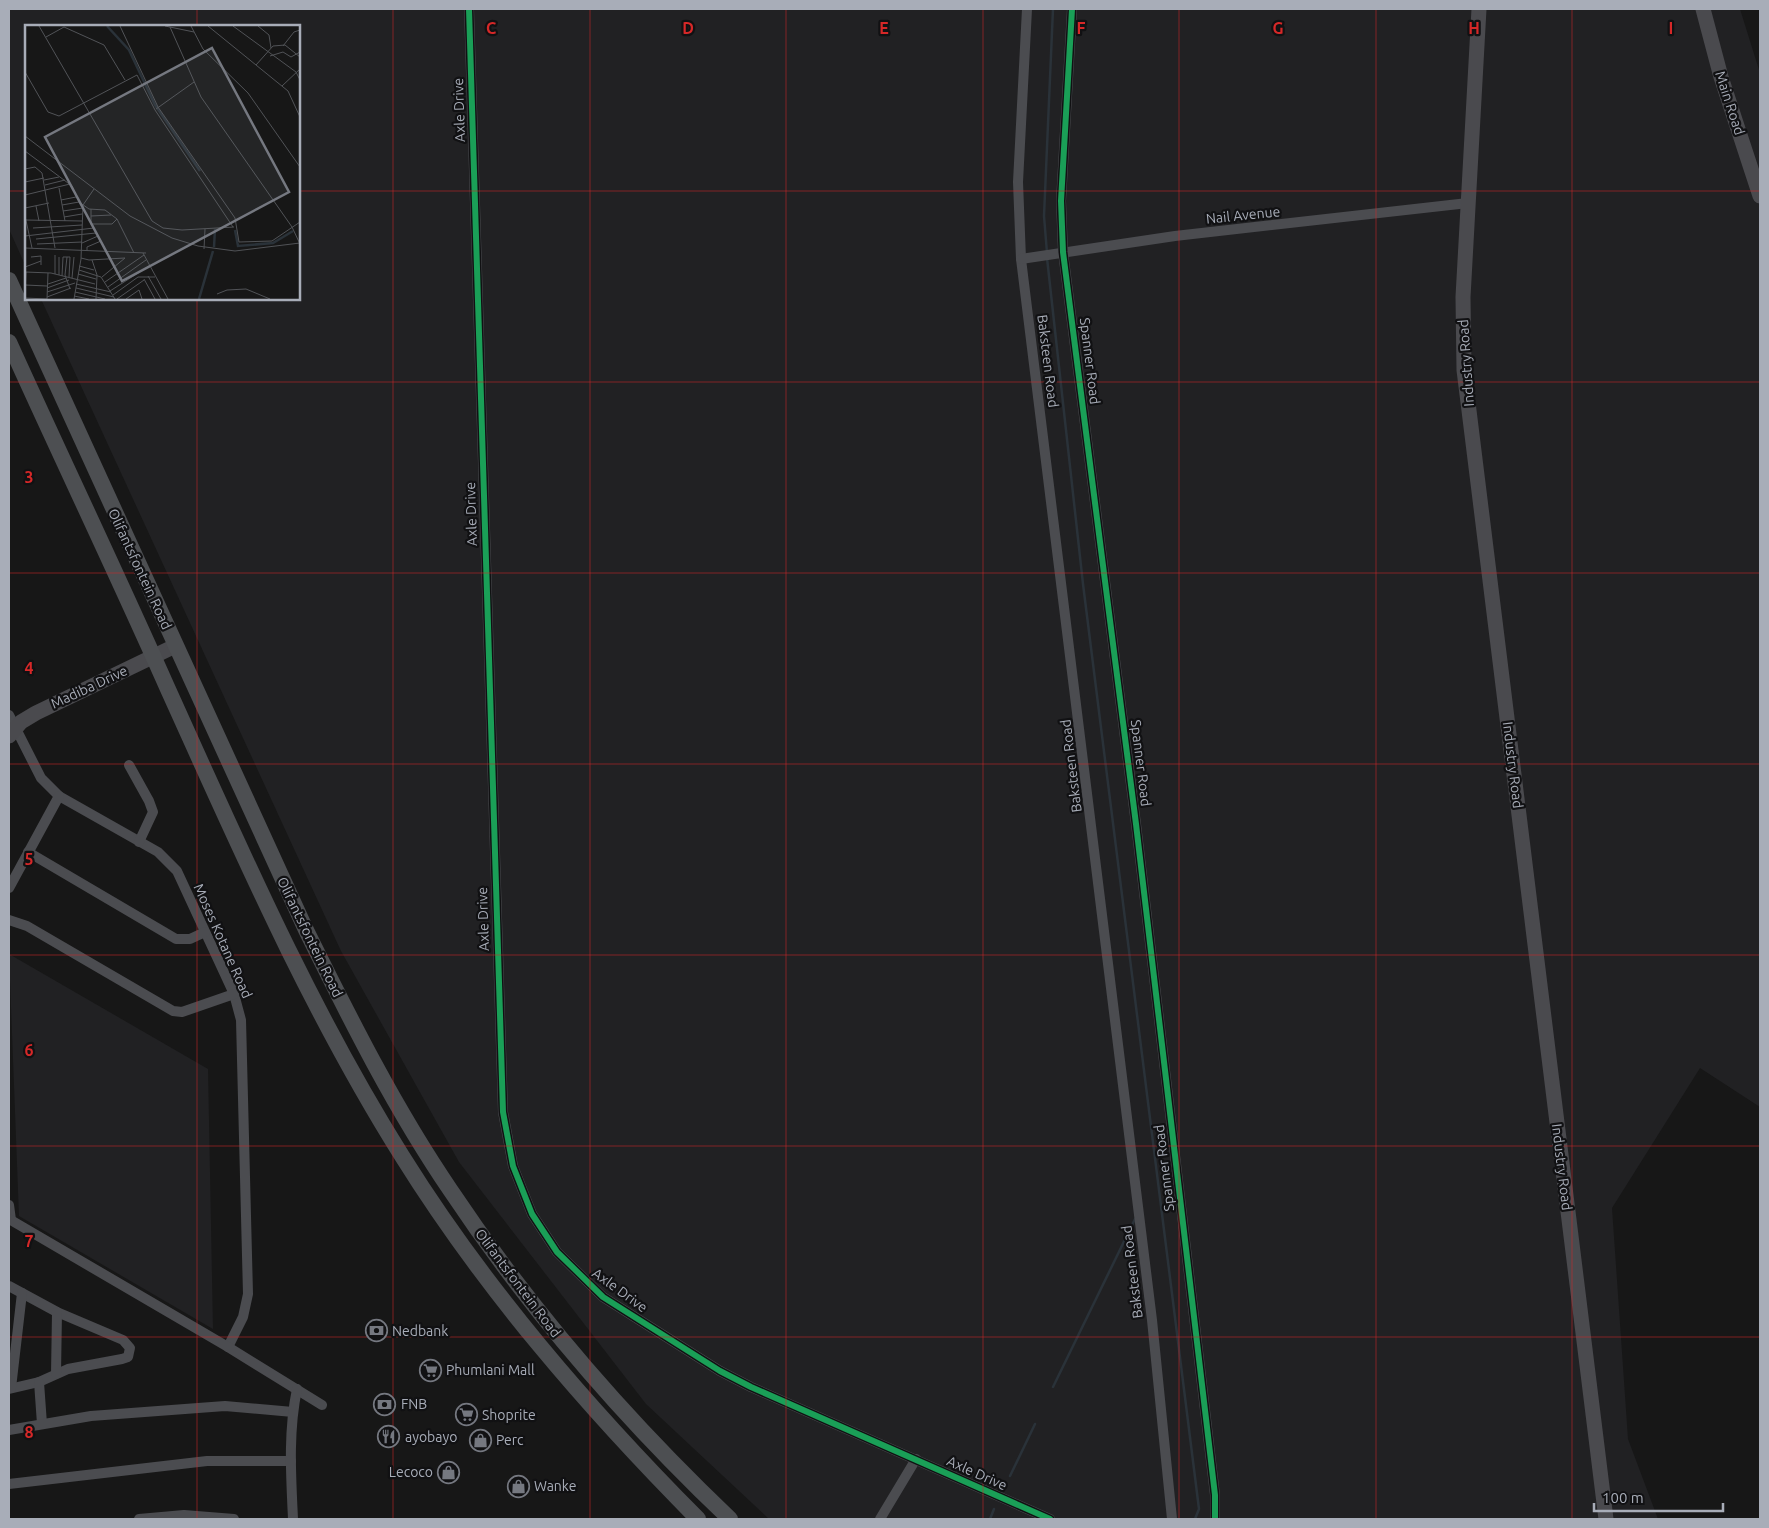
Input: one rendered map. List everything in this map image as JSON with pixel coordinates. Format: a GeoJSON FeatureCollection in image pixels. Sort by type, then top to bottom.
{"type":"FeatureCollection","features":[{"type":"Feature","properties":{"kind":"main road","name":"Olifantsfontein Road"},"geometry":{"type":"LineString","coordinates":[[9,280],[273,861],[352,1024],[415,1135],[450,1191],[521,1290],[601,1388],[730,1519]]}},
{"type":"Feature","properties":{"kind":"main road","name":"Olifantsfontein Road"},"geometry":{"type":"LineString","coordinates":[[9,342],[213,789],[330,1032],[403,1158],[458,1239],[538,1344],[584,1400],[698,1519]]}},
{"type":"Feature","properties":{"kind":"street","name":"Axle Drive"},"geometry":{"type":"LineString","coordinates":[[469,9],[498,997],[503,1112],[512,1166],[532,1214],[546,1236],[574,1270],[603,1297],[720,1371],[751,1387],[1050,1519]]}},
{"type":"Feature","properties":{"kind":"street","name":"Baksteen Road"},"geometry":{"type":"LineString","coordinates":[[1027,9],[1018,182],[1021,259],[1152,1320],[1172,1519]]}},
{"type":"Feature","properties":{"kind":"street","name":"Spanner Road"},"geometry":{"type":"LineString","coordinates":[[1072,9],[1061,201],[1063,252],[1137,833],[1215,1495],[1215,1519]]}},
{"type":"Feature","properties":{"kind":"street","name":"Industry Road"},"geometry":{"type":"LineString","coordinates":[[1479,9],[1462,315],[1464,370],[1606,1519]]}},
{"type":"Feature","properties":{"kind":"street","name":"Main Road"},"geometry":{"type":"LineString","coordinates":[[1703,9],[1721,77],[1760,196]]}},
{"type":"Feature","properties":{"kind":"street","name":"Nail Avenue"},"geometry":{"type":"LineString","coordinates":[[1021,259],[1175,236],[1468,203]]}},
{"type":"Feature","properties":{"kind":"street","name":"Madiba Drive"},"geometry":{"type":"LineString","coordinates":[[11,726],[154,658],[175,646]]}},
{"type":"Feature","properties":{"kind":"street","name":"Moses Kotane Road"},"geometry":{"type":"LineString","coordinates":[[11,726],[41,778],[59,796],[139,842],[171,863],[234,994],[241,1020],[248,1294],[243,1317],[228,1347]]}},
{"type":"Feature","properties":{"kind":"street"},"geometry":{"type":"LineString","coordinates":[[129,765],[153,812],[139,842]]}},
{"type":"Feature","properties":{"kind":"street"},"geometry":{"type":"LineString","coordinates":[[9,888],[59,796]]}},
{"type":"Feature","properties":{"kind":"street"},"geometry":{"type":"LineString","coordinates":[[28,852],[176,939],[190,939],[205,932]]}},
{"type":"Feature","properties":{"kind":"street"},"geometry":{"type":"LineString","coordinates":[[9,920],[27,926],[173,1011],[182,1012],[234,994]]}},
{"type":"Feature","properties":{"kind":"street"},"geometry":{"type":"LineString","coordinates":[[9,1205],[10,1220],[228,1347],[322,1405]]}},
{"type":"Feature","properties":{"kind":"street"},"geometry":{"type":"LineString","coordinates":[[9,1286],[22,1293],[56,1312],[123,1340],[128,1343],[130,1353],[128,1357],[68,1369],[39,1382],[10,1388],[22,1293]]}},
{"type":"Feature","properties":{"kind":"street"},"geometry":{"type":"LineString","coordinates":[[56,1312],[56,1374]]}},
{"type":"Feature","properties":{"kind":"street"},"geometry":{"type":"LineString","coordinates":[[39,1382],[42,1424]]}},
{"type":"Feature","properties":{"kind":"street"},"geometry":{"type":"LineString","coordinates":[[292,1519],[292,1412],[297,1389]]}},
{"type":"Feature","properties":{"kind":"street"},"geometry":{"type":"LineString","coordinates":[[9,1430],[91,1416],[231,1405],[292,1412]]}},
{"type":"Feature","properties":{"kind":"street"},"geometry":{"type":"LineString","coordinates":[[880,1519],[916,1459]]}},
{"type":"Feature","properties":{"kind":"street"},"geometry":{"type":"LineString","coordinates":[[9,1484],[207,1461],[291,1461]]}},
{"type":"Feature","properties":{"kind":"street"},"geometry":{"type":"LineString","coordinates":[[139,1519],[184,1515],[234,1519]]}},
{"type":"Feature","properties":{"kind":"shaded area"},"geometry":{"type":"Polygon","coordinates":[[[9,9],[1740,9],[1760,73],[1760,1107],[1700,1068],[1612,1208],[1628,1439],[1658,1519],[769,1519],[646,1404],[459,1162],[341,951],[41,300],[300,300],[300,25],[25,25],[25,265],[9,229],[9,9]]]}},
{"type":"Feature","properties":{"kind":"shaded area"},"geometry":{"type":"Polygon","coordinates":[[[9,954],[208,1069],[213,1329],[19,1216],[9,954]]]}},
{"type":"Feature","properties":{"kind":"waterway"},"geometry":{"type":"LineString","coordinates":[[1047,253],[1044,216],[1053,9]]}},
{"type":"Feature","properties":{"kind":"waterway"},"geometry":{"type":"LineString","coordinates":[[1047,258],[1083,584],[1199,1509],[1195,1519]]}},
{"type":"Feature","properties":{"kind":"waterway"},"geometry":{"type":"LineString","coordinates":[[1053,1387],[1135,1219]]}},
{"type":"Feature","properties":{"kind":"waterway"},"geometry":{"type":"LineString","coordinates":[[1010,1476],[1035,1424]]}},
{"type":"Feature","properties":{"kind":"waterway"},"geometry":{"type":"LineString","coordinates":[[990,1519],[994,1509]]}},
{"type":"Feature","properties":{"kind":"cycle path"},"geometry":{"type":"LineString","coordinates":[[469,9],[503,1112],[513,1166],[532,1214],[557,1252],[603,1297],[720,1371],[751,1387],[1050,1519]]}},
{"type":"Feature","properties":{"kind":"cycle path"},"geometry":{"type":"LineString","coordinates":[[1072,9],[1061,201],[1063,252],[1136,824],[1215,1495],[1215,1519]]}},
{"type":"Feature","properties":{"kind":"place","name":"Nedbank"},"geometry":{"type":"Point","coordinates":[376,1331]}},
{"type":"Feature","properties":{"kind":"place","name":"Phumlani Mall"},"geometry":{"type":"Point","coordinates":[430,1370]}},
{"type":"Feature","properties":{"kind":"place","name":"FNB"},"geometry":{"type":"Point","coordinates":[385,1404]}},
{"type":"Feature","properties":{"kind":"place","name":"Shoprite"},"geometry":{"type":"Point","coordinates":[466,1415]}},
{"type":"Feature","properties":{"kind":"place","name":"ayobayo"},"geometry":{"type":"Point","coordinates":[389,1437]}},
{"type":"Feature","properties":{"kind":"place","name":"Perc"},"geometry":{"type":"Point","coordinates":[480,1440]}},
{"type":"Feature","properties":{"kind":"place","name":"Lecoco"},"geometry":{"type":"Point","coordinates":[449,1472]}},
{"type":"Feature","properties":{"kind":"place","name":"Wanke"},"geometry":{"type":"Point","coordinates":[518,1486]}}]}
